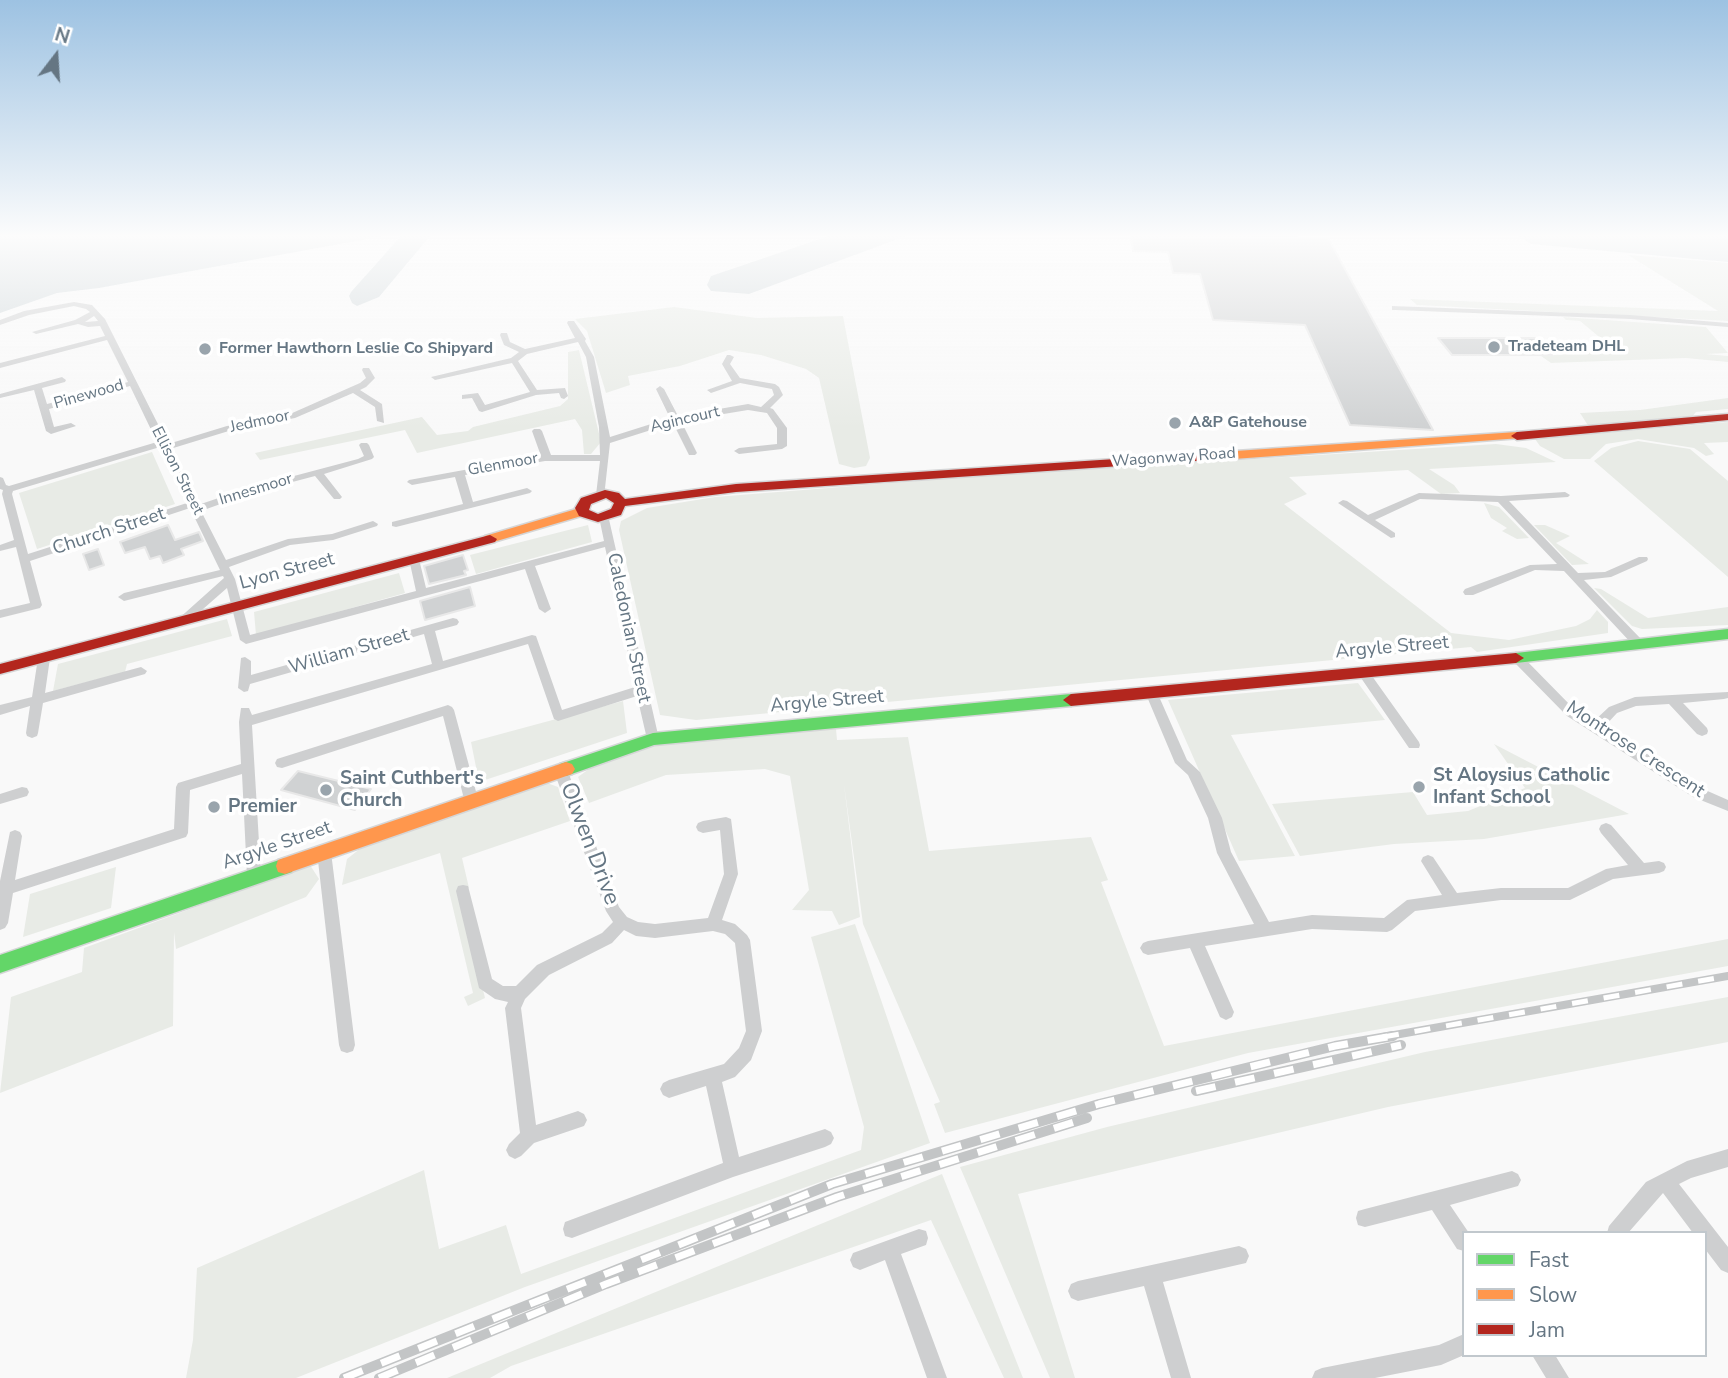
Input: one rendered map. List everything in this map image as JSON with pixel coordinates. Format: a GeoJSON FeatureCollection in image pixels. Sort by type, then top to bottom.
{"type":"FeatureCollection","features":[{"type":"Feature","properties":{"kind":"main road","name":"Wagonway Road"},"geometry":{"type":"LineString","coordinates":[[621,503],[736,488],[1542,434],[1728,417]]}},
{"type":"Feature","properties":{"kind":"main road"},"geometry":{"type":"LineString","coordinates":[[601,495],[615,496],[621,503],[616,512],[604,517],[592,517],[583,511],[586,500],[601,495]]}},
{"type":"Feature","properties":{"kind":"main road","name":"Lyon Street"},"geometry":{"type":"LineString","coordinates":[[0,669],[414,559],[583,511]]}},
{"type":"Feature","properties":{"kind":"main road","name":"Argyle Street"},"geometry":{"type":"LineString","coordinates":[[0,964],[471,799],[653,739],[1517,658],[1637,642],[1728,634]]}},
{"type":"Feature","properties":{"kind":"street"},"geometry":{"type":"LineString","coordinates":[[0,323],[61,304],[83,305],[95,313],[78,322],[36,332]]}},
{"type":"Feature","properties":{"kind":"street"},"geometry":{"type":"LineString","coordinates":[[1395,308],[1630,317],[1728,325]]}},
{"type":"Feature","properties":{"kind":"street","name":"Ellison Street"},"geometry":{"type":"LineString","coordinates":[[95,313],[103,323],[227,572],[246,640],[422,594]]}},
{"type":"Feature","properties":{"kind":"street"},"geometry":{"type":"LineString","coordinates":[[78,322],[88,325],[103,323]]}},
{"type":"Feature","properties":{"kind":"street"},"geometry":{"type":"LineString","coordinates":[[571,323],[590,357],[606,441],[601,495]]}},
{"type":"Feature","properties":{"kind":"street"},"geometry":{"type":"LineString","coordinates":[[504,335],[507,343],[524,352]]}},
{"type":"Feature","properties":{"kind":"street"},"geometry":{"type":"LineString","coordinates":[[0,366],[110,337]]}},
{"type":"Feature","properties":{"kind":"street"},"geometry":{"type":"LineString","coordinates":[[435,377],[456,377],[514,360],[524,352],[582,339]]}},
{"type":"Feature","properties":{"kind":"street"},"geometry":{"type":"LineString","coordinates":[[730,357],[727,368],[737,380],[775,387],[779,395],[765,408],[781,425],[783,444],[774,449],[739,451]]}},
{"type":"Feature","properties":{"kind":"street"},"geometry":{"type":"LineString","coordinates":[[514,360],[535,393]]}},
{"type":"Feature","properties":{"kind":"street"},"geometry":{"type":"LineString","coordinates":[[366,370],[371,378],[353,389],[379,406],[381,421]]}},
{"type":"Feature","properties":{"kind":"street"},"geometry":{"type":"LineString","coordinates":[[37,387],[62,380]]}},
{"type":"Feature","properties":{"kind":"street","name":"Agincourt"},"geometry":{"type":"LineString","coordinates":[[711,390],[730,387],[737,380]]}},
{"type":"Feature","properties":{"kind":"street","name":"Pinewood"},"geometry":{"type":"LineString","coordinates":[[44,408],[133,383]]}},
{"type":"Feature","properties":{"kind":"street","name":"Pinewood"},"geometry":{"type":"LineString","coordinates":[[1,396],[37,387],[51,431],[71,426]]}},
{"type":"Feature","properties":{"kind":"street","name":"Jedmoor"},"geometry":{"type":"LineString","coordinates":[[9,489],[164,445],[292,416],[353,389]]}},
{"type":"Feature","properties":{"kind":"street"},"geometry":{"type":"LineString","coordinates":[[660,389],[692,453]]}},
{"type":"Feature","properties":{"kind":"street"},"geometry":{"type":"LineString","coordinates":[[465,397],[475,395],[483,413],[535,393],[562,390],[565,396]]}},
{"type":"Feature","properties":{"kind":"street","name":"Agincourt"},"geometry":{"type":"LineString","coordinates":[[606,441],[674,420],[748,407],[765,408]]}},
{"type":"Feature","properties":{"kind":"street","name":"Glenmoor"},"geometry":{"type":"LineString","coordinates":[[537,431],[547,458]]}},
{"type":"Feature","properties":{"kind":"street","name":"Innesmoor"},"geometry":{"type":"LineString","coordinates":[[194,506],[366,459],[369,454],[364,445]]}},
{"type":"Feature","properties":{"kind":"street","name":"Glenmoor"},"geometry":{"type":"LineString","coordinates":[[412,481],[547,458],[604,458]]}},
{"type":"Feature","properties":{"kind":"street","name":"Innesmoor"},"geometry":{"type":"LineString","coordinates":[[317,472],[337,497]]}},
{"type":"Feature","properties":{"kind":"street","name":"Glenmoor"},"geometry":{"type":"LineString","coordinates":[[458,473],[469,506]]}},
{"type":"Feature","properties":{"kind":"street"},"geometry":{"type":"LineString","coordinates":[[0,480],[2,487],[9,489],[8,494],[36,604],[0,614]]}},
{"type":"Feature","properties":{"kind":"street","name":"Glenmoor"},"geometry":{"type":"LineString","coordinates":[[397,524],[527,491]]}},
{"type":"Feature","properties":{"kind":"street"},"geometry":{"type":"LineString","coordinates":[[1368,519],[1419,496],[1501,499],[1564,495]]}},
{"type":"Feature","properties":{"kind":"street"},"geometry":{"type":"LineString","coordinates":[[1501,499],[1637,642]]}},
{"type":"Feature","properties":{"kind":"street"},"geometry":{"type":"LineString","coordinates":[[1343,503],[1391,535]]}},
{"type":"Feature","properties":{"kind":"street","name":"Church Street"},"geometry":{"type":"LineString","coordinates":[[24,559],[194,506]]}},
{"type":"Feature","properties":{"kind":"street","name":"Caledonian Street"},"geometry":{"type":"LineString","coordinates":[[604,517],[653,739]]}},
{"type":"Feature","properties":{"kind":"street"},"geometry":{"type":"LineString","coordinates":[[124,597],[209,579],[288,542],[341,535],[373,524]]}},
{"type":"Feature","properties":{"kind":"street"},"geometry":{"type":"LineString","coordinates":[[0,548],[20,542]]}},
{"type":"Feature","properties":{"kind":"street"},"geometry":{"type":"LineString","coordinates":[[414,559],[422,594],[610,543]]}},
{"type":"Feature","properties":{"kind":"street"},"geometry":{"type":"LineString","coordinates":[[1469,592],[1534,567],[1608,575],[1643,559]]}},
{"type":"Feature","properties":{"kind":"street"},"geometry":{"type":"LineString","coordinates":[[529,565],[545,609]]}},
{"type":"Feature","properties":{"kind":"street"},"geometry":{"type":"LineString","coordinates":[[182,621],[210,596],[227,572]]}},
{"type":"Feature","properties":{"kind":"street"},"geometry":{"type":"LineString","coordinates":[[209,579],[210,596]]}},
{"type":"Feature","properties":{"kind":"street"},"geometry":{"type":"LineString","coordinates":[[0,607],[35,600]]}},
{"type":"Feature","properties":{"kind":"street","name":"William Street"},"geometry":{"type":"LineString","coordinates":[[245,661],[244,685],[453,622]]}},
{"type":"Feature","properties":{"kind":"street"},"geometry":{"type":"LineString","coordinates":[[429,629],[438,666]]}},
{"type":"Feature","properties":{"kind":"street"},"geometry":{"type":"LineString","coordinates":[[254,876],[245,717],[532,639],[558,716],[641,690]]}},
{"type":"Feature","properties":{"kind":"street"},"geometry":{"type":"LineString","coordinates":[[32,733],[44,658]]}},
{"type":"Feature","properties":{"kind":"street","name":"Montrose Crescent"},"geometry":{"type":"LineString","coordinates":[[1517,658],[1571,713],[1698,793],[1728,806]]}},
{"type":"Feature","properties":{"kind":"street"},"geometry":{"type":"LineString","coordinates":[[0,710],[141,671]]}},
{"type":"Feature","properties":{"kind":"street"},"geometry":{"type":"LineString","coordinates":[[1363,672],[1414,745]]}},
{"type":"Feature","properties":{"kind":"street"},"geometry":{"type":"LineString","coordinates":[[1151,692],[1182,763],[1193,772],[1215,818],[1224,853],[1265,930]]}},
{"type":"Feature","properties":{"kind":"street"},"geometry":{"type":"LineString","coordinates":[[1595,728],[1612,710],[1635,702],[1724,695]]}},
{"type":"Feature","properties":{"kind":"street"},"geometry":{"type":"LineString","coordinates":[[1674,700],[1702,731]]}},
{"type":"Feature","properties":{"kind":"street"},"geometry":{"type":"LineString","coordinates":[[282,762],[448,710],[471,799]]}},
{"type":"Feature","properties":{"kind":"street"},"geometry":{"type":"LineString","coordinates":[[6,889],[181,833],[183,787],[247,767]]}},
{"type":"Feature","properties":{"kind":"street","name":"Olwen Drive"},"geometry":{"type":"LineString","coordinates":[[560,769],[613,911],[622,922],[636,929],[655,931],[713,923]]}},
{"type":"Feature","properties":{"kind":"street"},"geometry":{"type":"LineString","coordinates":[[0,799],[22,790]]}},
{"type":"Feature","properties":{"kind":"street"},"geometry":{"type":"LineString","coordinates":[[668,1089],[729,1071],[746,1054],[754,1031],[742,940],[730,929],[713,923],[731,874],[726,823],[703,827]]}},
{"type":"Feature","properties":{"kind":"street"},"geometry":{"type":"LineString","coordinates":[[1606,829],[1640,869]]}},
{"type":"Feature","properties":{"kind":"street"},"geometry":{"type":"LineString","coordinates":[[0,923],[15,836]]}},
{"type":"Feature","properties":{"kind":"street"},"geometry":{"type":"LineString","coordinates":[[324,852],[347,1045]]}},
{"type":"Feature","properties":{"kind":"street"},"geometry":{"type":"LineString","coordinates":[[1428,861],[1453,900]]}},
{"type":"Feature","properties":{"kind":"street"},"geometry":{"type":"LineString","coordinates":[[1148,948],[1312,922],[1387,925],[1412,905],[1501,894],[1570,894],[1611,873],[1659,867]]}},
{"type":"Feature","properties":{"kind":"street"},"geometry":{"type":"LineString","coordinates":[[463,891],[485,983],[500,993],[519,994]]}},
{"type":"Feature","properties":{"kind":"street"},"geometry":{"type":"LineString","coordinates":[[529,1136],[513,1008],[519,994],[543,970],[607,938],[622,922]]}},
{"type":"Feature","properties":{"kind":"street"},"geometry":{"type":"LineString","coordinates":[[1195,941],[1226,1012]]}},
{"type":"Feature","properties":{"kind":"street"},"geometry":{"type":"LineString","coordinates":[[712,1077],[733,1168]]}},
{"type":"Feature","properties":{"kind":"street"},"geometry":{"type":"LineString","coordinates":[[515,1150],[529,1136],[578,1120]]}},
{"type":"Feature","properties":{"kind":"street"},"geometry":{"type":"LineString","coordinates":[[572,1229],[733,1168],[825,1138]]}},
{"type":"Feature","properties":{"kind":"street"},"geometry":{"type":"LineString","coordinates":[[1618,1231],[1653,1189],[1687,1170],[1728,1158]]}},
{"type":"Feature","properties":{"kind":"street"},"geometry":{"type":"LineString","coordinates":[[1365,1218],[1512,1180]]}},
{"type":"Feature","properties":{"kind":"street"},"geometry":{"type":"LineString","coordinates":[[1666,1182],[1704,1231]]}},
{"type":"Feature","properties":{"kind":"street"},"geometry":{"type":"LineString","coordinates":[[1436,1200],[1462,1239]]}},
{"type":"Feature","properties":{"kind":"street"},"geometry":{"type":"LineString","coordinates":[[1707,1236],[1728,1263]]}},
{"type":"Feature","properties":{"kind":"street"},"geometry":{"type":"LineString","coordinates":[[860,1260],[919,1238]]}},
{"type":"Feature","properties":{"kind":"street"},"geometry":{"type":"LineString","coordinates":[[890,1250],[937,1378]]}},
{"type":"Feature","properties":{"kind":"street"},"geometry":{"type":"LineString","coordinates":[[1078,1291],[1239,1256]]}},
{"type":"Feature","properties":{"kind":"street"},"geometry":{"type":"LineString","coordinates":[[1151,1275],[1181,1378]]}},
{"type":"Feature","properties":{"kind":"street"},"geometry":{"type":"LineString","coordinates":[[1322,1378],[1441,1355],[1462,1345]]}},
{"type":"Feature","properties":{"kind":"street"},"geometry":{"type":"LineString","coordinates":[[1543,1357],[1559,1378]]}},
{"type":"Feature","properties":{"kind":"shaded area"},"geometry":{"type":"Polygon","coordinates":[[[0,300],[36,300],[0,313],[0,300]]]}},
{"type":"Feature","properties":{"kind":"shaded area"},"geometry":{"type":"Polygon","coordinates":[[[351,300],[371,300],[357,306],[351,300]]]}},
{"type":"Feature","properties":{"kind":"shaded area"},"geometry":{"type":"Polygon","coordinates":[[[1412,300],[1444,300],[1718,311],[1701,300],[1728,300],[1728,321],[1417,305],[1412,300]]]}},
{"type":"Feature","properties":{"kind":"shaded area"},"geometry":{"type":"Polygon","coordinates":[[[674,307],[757,318],[843,316],[870,458],[866,466],[854,468],[839,464],[819,378],[806,369],[761,355],[729,350],[680,366],[628,376],[630,385],[606,393],[587,331],[575,319],[674,307]]]}},
{"type":"Feature","properties":{"kind":"shaded area"},"geometry":{"type":"Polygon","coordinates":[[[1563,317],[1706,327],[1728,353],[1706,354],[1728,356],[1728,362],[1686,358],[1551,363],[1541,356],[1616,351],[1580,321],[1566,320],[1563,317]]]}},
{"type":"Feature","properties":{"kind":"shaded area"},"geometry":{"type":"Polygon","coordinates":[[[579,350],[601,442],[591,454],[584,454],[582,430],[575,419],[417,453],[405,430],[260,460],[255,453],[422,417],[437,435],[468,431],[473,427],[560,406],[568,399],[568,352],[579,350]]]}},
{"type":"Feature","properties":{"kind":"shaded area"},"geometry":{"type":"Polygon","coordinates":[[[1728,398],[1728,409],[1696,412],[1692,417],[1589,427],[1580,413],[1640,410],[1728,398]]]}},
{"type":"Feature","properties":{"kind":"shaded area"},"geometry":{"type":"Polygon","coordinates":[[[1728,422],[1728,442],[1704,443],[1714,454],[1706,456],[1694,448],[1638,439],[1606,444],[1590,459],[1564,459],[1540,446],[1535,439],[1728,422]]]}},
{"type":"Feature","properties":{"kind":"shaded area"},"geometry":{"type":"Polygon","coordinates":[[[1638,441],[1690,449],[1728,481],[1728,577],[1594,461],[1611,448],[1638,441]]]}},
{"type":"Feature","properties":{"kind":"shaded area"},"geometry":{"type":"Polygon","coordinates":[[[1496,444],[1526,448],[1556,462],[1429,469],[1454,485],[1460,493],[1441,494],[1408,470],[1289,477],[1307,494],[1284,504],[1451,633],[1509,640],[1576,626],[1590,619],[1597,610],[1608,622],[1608,633],[1477,652],[1471,647],[696,720],[660,715],[619,530],[621,521],[647,508],[715,497],[979,476],[1496,444]]]}},
{"type":"Feature","properties":{"kind":"shaded area"},"geometry":{"type":"Polygon","coordinates":[[[152,452],[175,504],[37,549],[19,493],[152,452]]]}},
{"type":"Feature","properties":{"kind":"shaded area"},"geometry":{"type":"Polygon","coordinates":[[[1484,503],[1499,507],[1529,538],[1517,539],[1502,531],[1507,528],[1491,518],[1484,503]]]}},
{"type":"Feature","properties":{"kind":"shaded area"},"geometry":{"type":"Polygon","coordinates":[[[588,525],[592,542],[476,574],[470,555],[588,525]]]}},
{"type":"Feature","properties":{"kind":"shaded area"},"geometry":{"type":"Polygon","coordinates":[[[1534,525],[1545,525],[1570,536],[1556,543],[1589,564],[1572,565],[1534,525]]]}},
{"type":"Feature","properties":{"kind":"shaded area"},"geometry":{"type":"Polygon","coordinates":[[[399,573],[405,593],[256,635],[254,612],[399,573]]]}},
{"type":"Feature","properties":{"kind":"shaded area"},"geometry":{"type":"Polygon","coordinates":[[[1594,588],[1601,589],[1648,618],[1728,607],[1728,625],[1642,629],[1632,626],[1594,588]]]}},
{"type":"Feature","properties":{"kind":"shaded area"},"geometry":{"type":"Polygon","coordinates":[[[227,619],[232,636],[127,664],[125,672],[53,691],[58,664],[227,619]]]}},
{"type":"Feature","properties":{"kind":"shaded area"},"geometry":{"type":"Polygon","coordinates":[[[1358,683],[1385,720],[1231,735],[1295,856],[1239,861],[1168,700],[1358,683]]]}},
{"type":"Feature","properties":{"kind":"shaded area"},"geometry":{"type":"Polygon","coordinates":[[[623,701],[627,733],[479,782],[471,742],[623,701]]]}},
{"type":"Feature","properties":{"kind":"shaded area"},"geometry":{"type":"Polygon","coordinates":[[[836,729],[837,740],[908,737],[929,851],[1091,837],[1108,880],[1101,882],[1164,1046],[1728,939],[1728,966],[1248,1053],[945,1133],[934,1104],[940,1102],[863,924],[844,784],[860,917],[839,925],[832,911],[792,910],[809,890],[790,776],[765,769],[666,775],[589,803],[578,777],[593,766],[659,744],[836,729]]]}},
{"type":"Feature","properties":{"kind":"shaded area"},"geometry":{"type":"Polygon","coordinates":[[[1494,744],[1629,814],[1484,839],[1394,844],[1300,856],[1272,804],[1413,792],[1427,815],[1468,811],[1525,788],[1494,744]]]}},
{"type":"Feature","properties":{"kind":"shaded area"},"geometry":{"type":"Polygon","coordinates":[[[547,783],[558,787],[570,821],[462,858],[469,888],[459,892],[485,998],[468,1006],[464,997],[473,993],[440,853],[342,885],[347,859],[361,848],[547,783]]]}},
{"type":"Feature","properties":{"kind":"shaded area"},"geometry":{"type":"Polygon","coordinates":[[[310,865],[319,879],[306,897],[176,949],[174,932],[173,1026],[0,1093],[11,997],[82,972],[84,948],[310,865]]]}},
{"type":"Feature","properties":{"kind":"shaded area"},"geometry":{"type":"Polygon","coordinates":[[[116,867],[111,908],[23,937],[30,894],[116,867]]]}},
{"type":"Feature","properties":{"kind":"shaded area"},"geometry":{"type":"Polygon","coordinates":[[[855,924],[930,1143],[525,1287],[296,1378],[186,1378],[193,1340],[197,1268],[424,1170],[439,1249],[506,1225],[521,1274],[861,1150],[864,1127],[811,937],[855,924]]]}},
{"type":"Feature","properties":{"kind":"shaded area"},"geometry":{"type":"Polygon","coordinates":[[[1728,997],[1728,1042],[1388,1107],[1018,1194],[1075,1378],[1050,1378],[960,1167],[1107,1127],[1425,1052],[1728,997]]]}},
{"type":"Feature","properties":{"kind":"shaded area"},"geometry":{"type":"Polygon","coordinates":[[[942,1174],[1023,1378],[1004,1378],[931,1220],[511,1366],[490,1378],[447,1378],[942,1174]]]}},
{"type":"Feature","properties":{"kind":"building"},"geometry":{"type":"Polygon","coordinates":[[[1207,300],[1362,300],[1433,430],[1350,425],[1305,325],[1213,320],[1207,300]]]}},
{"type":"Feature","properties":{"kind":"building","name":"Tradeteam DHL"},"geometry":{"type":"Polygon","coordinates":[[[1438,338],[1535,338],[1552,355],[1452,355],[1438,338]]]}},
{"type":"Feature","properties":{"kind":"building"},"geometry":{"type":"Polygon","coordinates":[[[168,525],[175,540],[199,532],[203,541],[181,549],[184,555],[163,563],[160,556],[150,559],[145,547],[125,553],[120,542],[168,525]]]}},
{"type":"Feature","properties":{"kind":"building"},"geometry":{"type":"Polygon","coordinates":[[[98,549],[104,565],[89,570],[83,554],[98,549]]]}},
{"type":"Feature","properties":{"kind":"building"},"geometry":{"type":"Polygon","coordinates":[[[463,555],[468,570],[464,571],[466,575],[429,584],[424,566],[463,555]]]}},
{"type":"Feature","properties":{"kind":"building"},"geometry":{"type":"Polygon","coordinates":[[[470,587],[475,606],[425,620],[420,601],[470,587]]]}},
{"type":"Feature","properties":{"kind":"building","name":"Saint Cuthbert's Church"},"geometry":{"type":"Polygon","coordinates":[[[298,771],[371,789],[355,810],[281,790],[298,771]]]}},
{"type":"Feature","properties":{"kind":"railway"},"geometry":{"type":"LineString","coordinates":[[1383,1037],[1728,976]]}},
{"type":"Feature","properties":{"kind":"railway"},"geometry":{"type":"LineString","coordinates":[[344,1378],[832,1184],[1099,1104],[1335,1046],[1393,1036]]}},
{"type":"Feature","properties":{"kind":"railway"},"geometry":{"type":"LineString","coordinates":[[1196,1091],[1401,1045]]}},
{"type":"Feature","properties":{"kind":"railway"},"geometry":{"type":"LineString","coordinates":[[379,1378],[606,1284],[837,1197],[1087,1118]]}},
{"type":"Feature","properties":{"kind":"traffic: fast"},"geometry":{"type":"LineString","coordinates":[[1516,658],[1728,634]]}},
{"type":"Feature","properties":{"kind":"traffic: fast"},"geometry":{"type":"LineString","coordinates":[[566,769],[653,739],[1071,700]]}},
{"type":"Feature","properties":{"kind":"traffic: fast"},"geometry":{"type":"LineString","coordinates":[[0,964],[285,866]]}},
{"type":"Feature","properties":{"kind":"traffic: slow"},"geometry":{"type":"LineString","coordinates":[[1206,457],[1517,436]]}},
{"type":"Feature","properties":{"kind":"traffic: slow"},"geometry":{"type":"LineString","coordinates":[[490,539],[583,511]]}},
{"type":"Feature","properties":{"kind":"traffic: slow"},"geometry":{"type":"LineString","coordinates":[[285,866],[566,769]]}},
{"type":"Feature","properties":{"kind":"traffic: jam"},"geometry":{"type":"LineString","coordinates":[[1517,436],[1728,417]]}},
{"type":"Feature","properties":{"kind":"traffic: jam"},"geometry":{"type":"LineString","coordinates":[[621,503],[736,488],[1206,457]]}},
{"type":"Feature","properties":{"kind":"traffic: jam"},"geometry":{"type":"LineString","coordinates":[[605,494],[615,496],[621,502],[616,512],[598,518],[584,513],[581,508],[586,501],[605,494]]}},
{"type":"Feature","properties":{"kind":"traffic: jam"},"geometry":{"type":"LineString","coordinates":[[0,669],[490,539]]}},
{"type":"Feature","properties":{"kind":"traffic: jam"},"geometry":{"type":"LineString","coordinates":[[1071,700],[1516,658]]}},
{"type":"Feature","properties":{"kind":"place","name":"Tradeteam DHL"},"geometry":{"type":"Point","coordinates":[1494,347]}},
{"type":"Feature","properties":{"kind":"place","name":"Former Hawthorn Leslie Co Shipyard"},"geometry":{"type":"Point","coordinates":[205,349]}},
{"type":"Feature","properties":{"kind":"place","name":"A&P Gatehouse"},"geometry":{"type":"Point","coordinates":[1175,423]}},
{"type":"Feature","properties":{"kind":"place","name":"St Aloysius Catholic Infant School"},"geometry":{"type":"Point","coordinates":[1419,787]}},
{"type":"Feature","properties":{"kind":"place","name":"Saint Cuthbert's Church"},"geometry":{"type":"Point","coordinates":[326,790]}},
{"type":"Feature","properties":{"kind":"place","name":"Premier"},"geometry":{"type":"Point","coordinates":[214,807]}}]}
